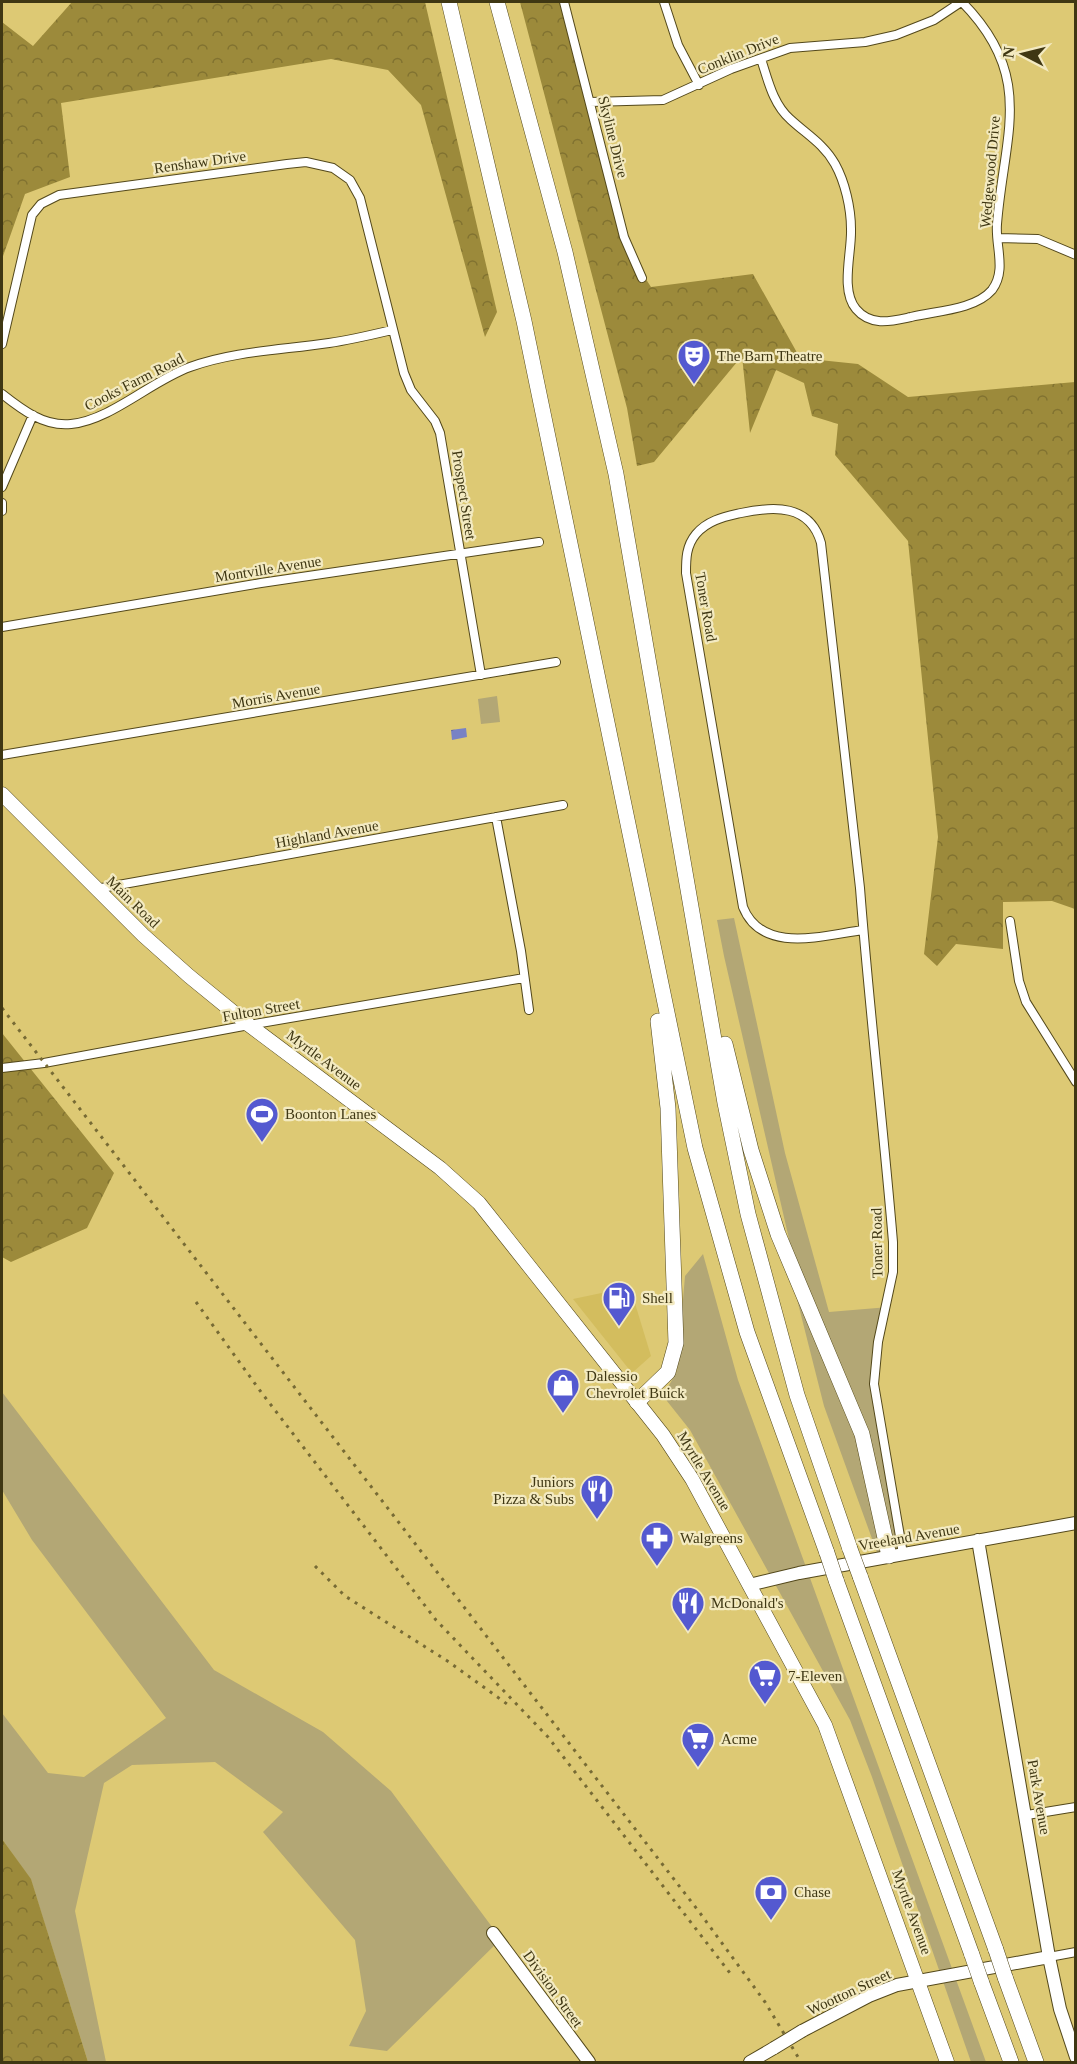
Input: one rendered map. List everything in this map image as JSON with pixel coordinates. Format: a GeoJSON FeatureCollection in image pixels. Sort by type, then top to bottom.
{"type":"FeatureCollection","features":[{"type":"Feature","properties":{"kind":"highway"},"geometry":{"type":"LineString","coordinates":[[448,2],[526,333],[685,1101],[715,1223],[750,1341],[1011,2062]]}},
{"type":"Feature","properties":{"kind":"highway"},"geometry":{"type":"LineString","coordinates":[[497,2],[565,252],[605,418],[638,586],[732,1140],[756,1250],[797,1395],[850,1549],[1036,2062]]}},
{"type":"Feature","properties":{"kind":"highway"},"geometry":{"type":"LineString","coordinates":[[633,846],[667,1085],[677,1330],[675,1353],[668,1372],[637,1402]]}},
{"type":"Feature","properties":{"kind":"highway"},"geometry":{"type":"LineString","coordinates":[[692,905],[759,1178],[799,1289],[862,1434],[896,1555]]}},
{"type":"Feature","properties":{"kind":"main road","name":"Main Road"},"geometry":{"type":"LineString","coordinates":[[2,794],[96,889],[189,976],[249,1025]]}},
{"type":"Feature","properties":{"kind":"main road","name":"Myrtle Avenue"},"geometry":{"type":"LineString","coordinates":[[249,1025],[440,1168],[479,1203],[637,1402],[693,1479],[825,1725],[947,2062]]}},
{"type":"Feature","properties":{"kind":"street","name":"Skyline Drive"},"geometry":{"type":"LineString","coordinates":[[564,2],[624,237],[642,278]]}},
{"type":"Feature","properties":{"kind":"street"},"geometry":{"type":"LineString","coordinates":[[663,2],[682,56],[699,85]]}},
{"type":"Feature","properties":{"kind":"street","name":"Conklin Drive"},"geometry":{"type":"LineString","coordinates":[[590,102],[663,100],[790,48],[865,42],[896,35],[934,20],[962,2]]}},
{"type":"Feature","properties":{"kind":"street","name":"Wedgewood Drive"},"geometry":{"type":"LineString","coordinates":[[761,59],[780,109],[826,150],[836,165],[845,189],[851,228],[849,291],[853,305],[862,315],[874,321],[888,322],[981,299],[991,290],[998,278],[1000,264],[997,225],[1010,133],[1008,84],[995,45],[984,27],[962,2]]}},
{"type":"Feature","properties":{"kind":"street","name":"Renshaw Drive"},"geometry":{"type":"LineString","coordinates":[[2,344],[32,215],[46,200],[59,195],[97,189],[306,162],[339,171],[358,191],[367,218],[392,330]]}},
{"type":"Feature","properties":{"kind":"street"},"geometry":{"type":"LineString","coordinates":[[998,238],[1038,239],[1076,255]]}},
{"type":"Feature","properties":{"kind":"street","name":"Cooks Farm Road"},"geometry":{"type":"LineString","coordinates":[[2,394],[33,415],[62,424],[82,423],[102,415],[170,375],[209,361],[332,343],[392,330]]}},
{"type":"Feature","properties":{"kind":"street","name":"Prospect Street"},"geometry":{"type":"LineString","coordinates":[[392,330],[407,381],[435,421],[440,433],[481,675]]}},
{"type":"Feature","properties":{"kind":"street"},"geometry":{"type":"LineString","coordinates":[[2,487],[33,415]]}},
{"type":"Feature","properties":{"kind":"street"},"geometry":{"type":"LineString","coordinates":[[2,503],[2,511]]}},
{"type":"Feature","properties":{"kind":"street","name":"Toner Road"},"geometry":{"type":"LineString","coordinates":[[863,930],[812,937],[777,937],[758,929],[742,907],[686,573],[687,552],[692,540],[706,525],[718,518],[762,509],[782,508],[807,519],[819,536],[863,930],[894,1242],[893,1272],[878,1342],[874,1384],[896,1555]]}},
{"type":"Feature","properties":{"kind":"street","name":"Montville Avenue"},"geometry":{"type":"LineString","coordinates":[[2,627],[539,542]]}},
{"type":"Feature","properties":{"kind":"street","name":"Morris Avenue"},"geometry":{"type":"LineString","coordinates":[[2,755],[556,663]]}},
{"type":"Feature","properties":{"kind":"street","name":"Highland Avenue"},"geometry":{"type":"LineString","coordinates":[[96,889],[563,805]]}},
{"type":"Feature","properties":{"kind":"street"},"geometry":{"type":"LineString","coordinates":[[496,817],[529,1010]]}},
{"type":"Feature","properties":{"kind":"street"},"geometry":{"type":"LineString","coordinates":[[1010,921],[1013,952],[1026,1002],[1076,1082]]}},
{"type":"Feature","properties":{"kind":"street","name":"Fulton Street"},"geometry":{"type":"LineString","coordinates":[[2,1068],[64,1060],[249,1025],[525,978]]}},
{"type":"Feature","properties":{"kind":"street","name":"Vreeland Avenue"},"geometry":{"type":"LineString","coordinates":[[749,1585],[799,1573],[1076,1523]]}},
{"type":"Feature","properties":{"kind":"street","name":"Park Avenue"},"geometry":{"type":"LineString","coordinates":[[978,1540],[1027,1815],[1049,1957],[1060,2008],[1076,2057]]}},
{"type":"Feature","properties":{"kind":"street"},"geometry":{"type":"LineString","coordinates":[[1027,1815],[1076,1807]]}},
{"type":"Feature","properties":{"kind":"street","name":"Division Street"},"geometry":{"type":"LineString","coordinates":[[493,1933],[589,2062]]}},
{"type":"Feature","properties":{"kind":"street","name":"Wootton Street"},"geometry":{"type":"LineString","coordinates":[[750,2062],[802,2031],[869,1996],[918,1980],[1076,1952]]}},
{"type":"Feature","properties":{"kind":"shaded area"},"geometry":{"type":"Polygon","coordinates":[[[497,696],[500,722],[481,724],[478,699],[497,696]]]}},
{"type":"Feature","properties":{"kind":"shaded area"},"geometry":{"type":"Polygon","coordinates":[[[734,918],[785,1153],[829,1312],[889,1307],[874,1387],[909,1553],[879,1558],[824,1406],[782,1240],[789,1239],[717,920],[734,918]]]}},
{"type":"Feature","properties":{"kind":"shaded area"},"geometry":{"type":"Polygon","coordinates":[[[703,1254],[738,1380],[986,2062],[971,2062],[850,1720],[690,1430],[663,1396],[677,1371],[685,1276],[703,1254]]]}},
{"type":"Feature","properties":{"kind":"shaded area","name":"Shell"},"geometry":{"type":"Polygon","coordinates":[[[630,1287],[651,1356],[632,1373],[573,1299],[630,1287]]]}},
{"type":"Feature","properties":{"kind":"shaded area"},"geometry":{"type":"Polygon","coordinates":[[[2,1392],[214,1670],[323,1732],[391,1791],[501,1939],[387,2051],[349,2046],[366,2011],[355,1940],[263,1832],[283,1812],[215,1762],[132,1765],[104,1783],[75,1911],[106,2062],[88,2062],[31,1880],[2,1839],[2,1713],[48,1773],[84,1777],[166,1718],[32,1540],[2,1490],[2,1392]]]}},
{"type":"Feature","properties":{"kind":"green space"},"geometry":{"type":"Polygon","coordinates":[[[72,2],[425,2],[497,312],[485,337],[421,105],[388,70],[331,59],[61,103],[70,177],[25,194],[2,259],[2,22],[33,46],[72,2]]]}},
{"type":"Feature","properties":{"kind":"green space"},"geometry":{"type":"Polygon","coordinates":[[[520,2],[564,2],[628,251],[651,287],[753,274],[800,358],[858,364],[908,397],[1075,382],[1075,909],[1052,901],[1003,902],[1003,949],[956,944],[937,966],[924,954],[938,837],[908,541],[835,455],[838,424],[812,416],[804,383],[776,370],[750,433],[742,356],[654,462],[637,466],[627,408],[520,2]]]}},
{"type":"Feature","properties":{"kind":"green space"},"geometry":{"type":"Polygon","coordinates":[[[2,1033],[114,1173],[87,1228],[11,1262],[2,1257],[2,1033]]]}},
{"type":"Feature","properties":{"kind":"green space"},"geometry":{"type":"Polygon","coordinates":[[[2,1839],[31,1879],[88,2062],[2,2062],[2,1839]]]}},
{"type":"Feature","properties":{"kind":"water"},"geometry":{"type":"Polygon","coordinates":[[[466,728],[467,737],[452,740],[451,730],[466,728]]]}},
{"type":"Feature","properties":{"kind":"railway"},"geometry":{"type":"LineString","coordinates":[[2,1008],[700,1913],[765,2002],[801,2062]]}},
{"type":"Feature","properties":{"kind":"railway"},"geometry":{"type":"LineString","coordinates":[[196,1302],[261,1392],[436,1620],[548,1737],[733,1977]]}},
{"type":"Feature","properties":{"kind":"railway"},"geometry":{"type":"LineString","coordinates":[[315,1566],[345,1596],[449,1662],[507,1704]]}},
{"type":"Feature","properties":{"kind":"place","name":"The Barn Theatre"},"geometry":{"type":"Point","coordinates":[694,385]}},
{"type":"Feature","properties":{"kind":"place","name":"Boonton Lanes"},"geometry":{"type":"Point","coordinates":[262,1143]}},
{"type":"Feature","properties":{"kind":"place","name":"Shell"},"geometry":{"type":"Point","coordinates":[619,1327]}},
{"type":"Feature","properties":{"kind":"place","name":"Dalessio Chevrolet Buick"},"geometry":{"type":"Point","coordinates":[563,1414]}},
{"type":"Feature","properties":{"kind":"place","name":"Juniors Pizza & Subs"},"geometry":{"type":"Point","coordinates":[597,1520]}},
{"type":"Feature","properties":{"kind":"place","name":"Walgreens"},"geometry":{"type":"Point","coordinates":[657,1567]}},
{"type":"Feature","properties":{"kind":"place","name":"McDonald's"},"geometry":{"type":"Point","coordinates":[688,1632]}},
{"type":"Feature","properties":{"kind":"place","name":"7-Eleven"},"geometry":{"type":"Point","coordinates":[765,1705]}},
{"type":"Feature","properties":{"kind":"place","name":"Acme"},"geometry":{"type":"Point","coordinates":[698,1768]}},
{"type":"Feature","properties":{"kind":"place","name":"Chase"},"geometry":{"type":"Point","coordinates":[771,1921]}}]}
